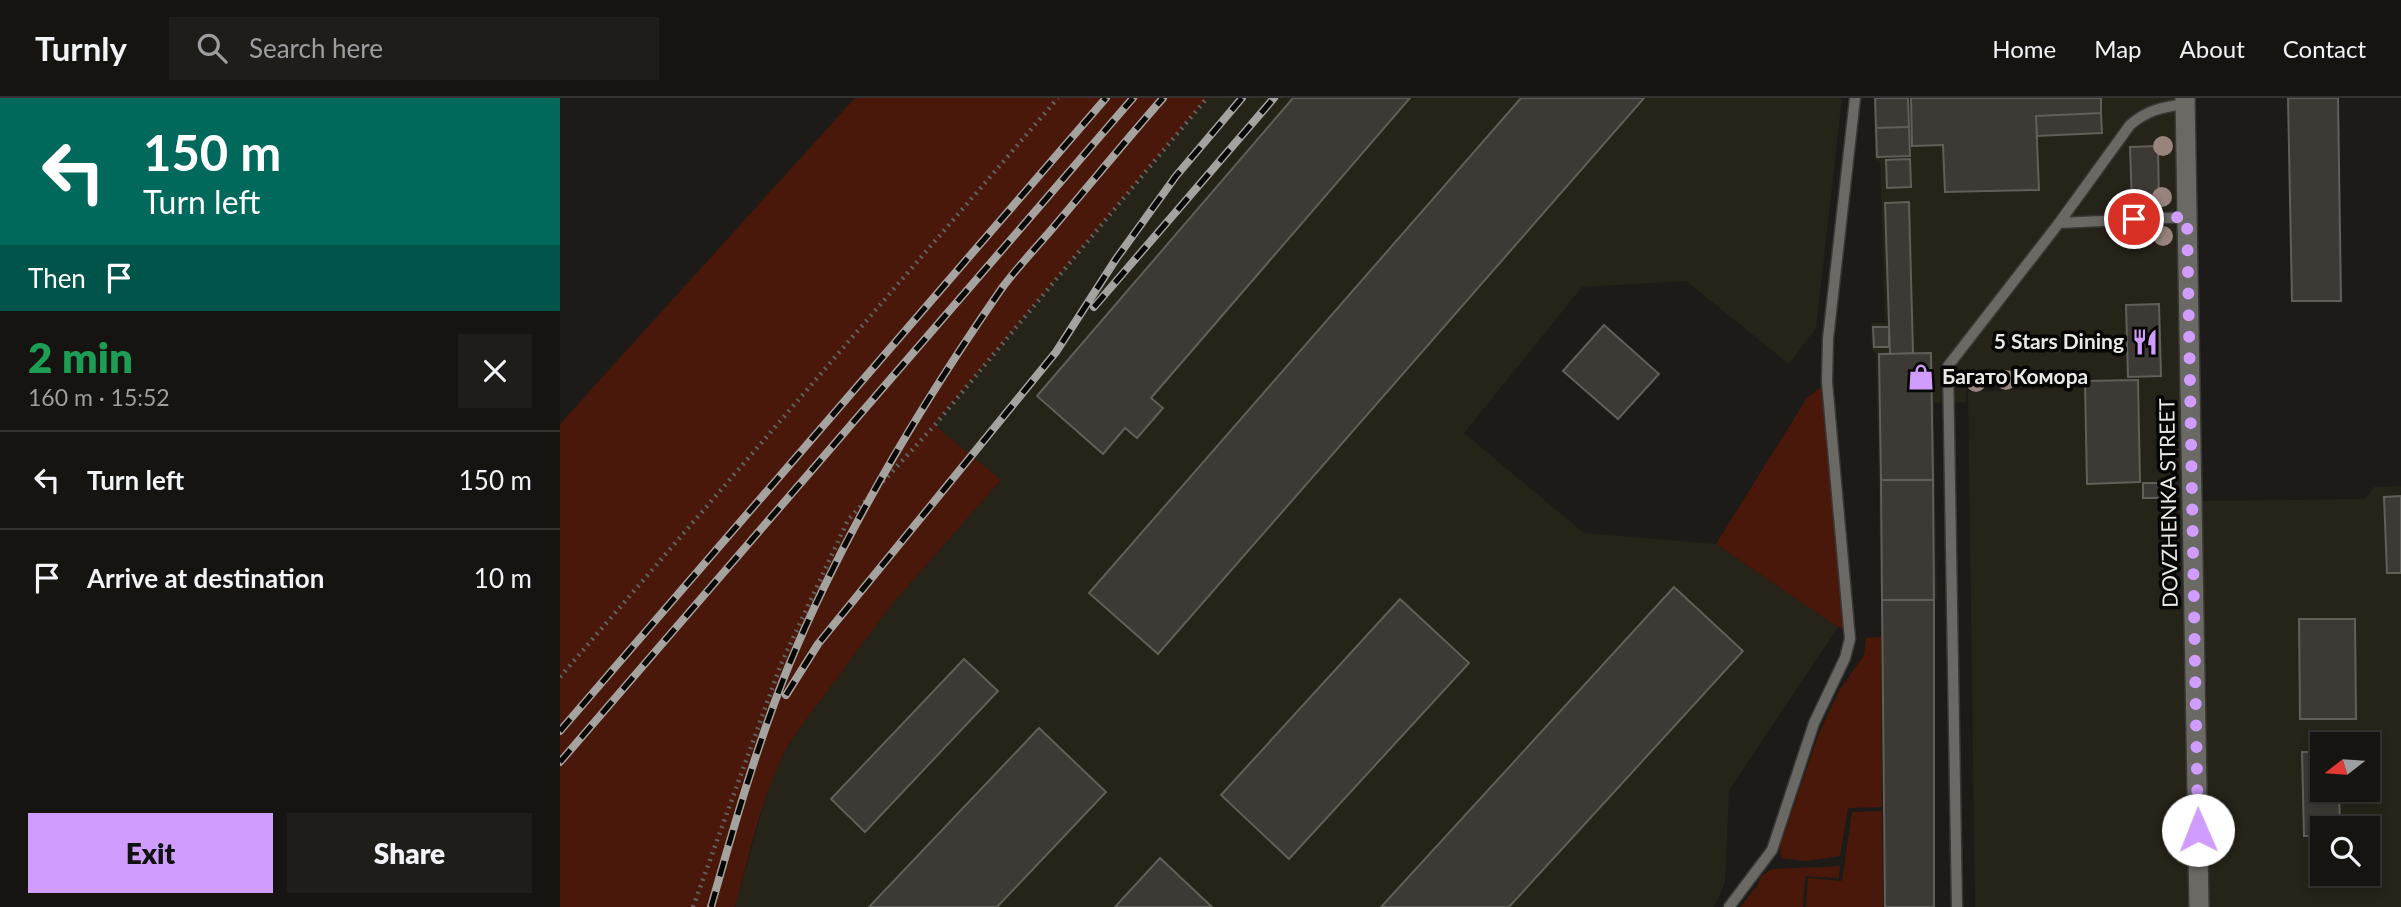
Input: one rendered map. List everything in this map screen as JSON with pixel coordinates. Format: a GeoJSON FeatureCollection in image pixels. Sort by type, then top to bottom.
{"type":"FeatureCollection","features":[{"type":"Feature","properties":{"kind":"main road","name":"DOVZHENKA STREET"},"geometry":{"type":"LineString","coordinates":[[2185,101],[2199,907]]}},
{"type":"Feature","properties":{"kind":"lane"},"geometry":{"type":"LineString","coordinates":[[1729,907],[1772,850],[1814,723],[1845,657],[1850,639],[1827,382],[1828,339],[1856,98]]}},
{"type":"Feature","properties":{"kind":"lane"},"geometry":{"type":"LineString","coordinates":[[1957,907],[1948,366],[2059,223],[2130,125],[2158,108],[2185,101]]}},
{"type":"Feature","properties":{"kind":"lane"},"geometry":{"type":"LineString","coordinates":[[2059,223],[2187,217]]}},
{"type":"Feature","properties":{"kind":"path"},"geometry":{"type":"LineString","coordinates":[[560,677],[1058,98]]}},
{"type":"Feature","properties":{"kind":"path"},"geometry":{"type":"LineString","coordinates":[[693,907],[781,664],[848,520],[934,426],[1207,98]]}},
{"type":"Feature","properties":{"kind":"shaded area"},"geometry":{"type":"Polygon","coordinates":[[[855,98],[1207,98],[934,425],[1001,480],[892,604],[791,740],[765,800],[735,907],[560,907],[560,424],[855,98]]]}},
{"type":"Feature","properties":{"kind":"shaded area"},"geometry":{"type":"Polygon","coordinates":[[[1207,98],[1842,98],[1816,328],[1789,364],[1686,281],[1582,287],[1464,433],[1584,533],[1716,544],[1838,627],[1729,790],[1725,883],[1714,907],[735,907],[768,788],[791,740],[892,604],[1001,480],[934,426],[1207,98]]]}},
{"type":"Feature","properties":{"kind":"shaded area"},"geometry":{"type":"Polygon","coordinates":[[[1874,98],[2185,98],[2192,501],[2365,499],[2374,487],[2401,486],[2401,907],[1975,907],[1968,392],[2057,388],[1967,387],[1966,402],[1934,403],[1937,599],[1881,600],[1876,354],[1872,350],[1871,323],[1885,323],[1880,162],[1875,159],[1874,98]]]}},
{"type":"Feature","properties":{"kind":"shaded area"},"geometry":{"type":"Polygon","coordinates":[[[2018,377],[2022,383],[1965,385],[1968,379],[2018,377]]]}},
{"type":"Feature","properties":{"kind":"shaded area"},"geometry":{"type":"Polygon","coordinates":[[[1827,382],[1849,631],[1838,627],[1716,544],[1807,398],[1827,382]]]}},
{"type":"Feature","properties":{"kind":"shaded area"},"geometry":{"type":"Polygon","coordinates":[[[1881,637],[1882,807],[1848,808],[1840,856],[1805,861],[1781,858],[1780,846],[1819,733],[1839,691],[1864,655],[1866,638],[1881,637]]]}},
{"type":"Feature","properties":{"kind":"shaded area"},"geometry":{"type":"Polygon","coordinates":[[[1882,811],[1883,907],[1806,907],[1808,878],[1842,881],[1852,812],[1882,811]]]}},
{"type":"Feature","properties":{"kind":"shaded area"},"geometry":{"type":"Polygon","coordinates":[[[1840,866],[1839,878],[1805,876],[1803,907],[1740,907],[1757,886],[1761,876],[1772,869],[1840,866]]]}},
{"type":"Feature","properties":{"kind":"building"},"geometry":{"type":"Polygon","coordinates":[[[1293,98],[1410,98],[1151,398],[1163,408],[1137,438],[1125,428],[1103,454],[1037,396],[1293,98]]]}},
{"type":"Feature","properties":{"kind":"building"},"geometry":{"type":"Polygon","coordinates":[[[1521,98],[1644,98],[1158,654],[1089,593],[1521,98]]]}},
{"type":"Feature","properties":{"kind":"building"},"geometry":{"type":"Polygon","coordinates":[[[1875,98],[1908,98],[1909,127],[1876,128],[1875,98]]]}},
{"type":"Feature","properties":{"kind":"building"},"geometry":{"type":"Polygon","coordinates":[[[1911,98],[2101,98],[2101,113],[2036,116],[2039,190],[1945,192],[1943,145],[1912,146],[1911,98]]]}},
{"type":"Feature","properties":{"kind":"building"},"geometry":{"type":"Polygon","coordinates":[[[2288,98],[2338,98],[2341,301],[2292,301],[2288,98]]]}},
{"type":"Feature","properties":{"kind":"building"},"geometry":{"type":"Polygon","coordinates":[[[2101,113],[2102,133],[2037,136],[2036,116],[2101,113]]]}},
{"type":"Feature","properties":{"kind":"building"},"geometry":{"type":"Polygon","coordinates":[[[1909,127],[1910,156],[1877,157],[1876,128],[1909,127]]]}},
{"type":"Feature","properties":{"kind":"building"},"geometry":{"type":"Polygon","coordinates":[[[2158,146],[2159,204],[2132,205],[2130,147],[2158,146]]]}},
{"type":"Feature","properties":{"kind":"building"},"geometry":{"type":"Polygon","coordinates":[[[1910,159],[1911,187],[1887,188],[1886,160],[1910,159]]]}},
{"type":"Feature","properties":{"kind":"building"},"geometry":{"type":"Polygon","coordinates":[[[1909,202],[1913,353],[1890,354],[1885,203],[1909,202]]]}},
{"type":"Feature","properties":{"kind":"building"},"geometry":{"type":"Polygon","coordinates":[[[2159,304],[2161,376],[2128,377],[2126,305],[2159,304]]]}},
{"type":"Feature","properties":{"kind":"building"},"geometry":{"type":"Polygon","coordinates":[[[1604,325],[1659,374],[1618,419],[1563,371],[1604,325]]]}},
{"type":"Feature","properties":{"kind":"building"},"geometry":{"type":"Polygon","coordinates":[[[1873,327],[1889,327],[1889,347],[1874,347],[1873,327]]]}},
{"type":"Feature","properties":{"kind":"building"},"geometry":{"type":"Polygon","coordinates":[[[1931,353],[1933,480],[1881,480],[1879,354],[1931,353]]]}},
{"type":"Feature","properties":{"kind":"building"},"geometry":{"type":"Polygon","coordinates":[[[2138,380],[2140,482],[2087,484],[2085,381],[2138,380]]]}},
{"type":"Feature","properties":{"kind":"building"},"geometry":{"type":"Polygon","coordinates":[[[1881,480],[1933,480],[1934,600],[1882,600],[1881,480]]]}},
{"type":"Feature","properties":{"kind":"building"},"geometry":{"type":"Polygon","coordinates":[[[2143,483],[2163,483],[2164,498],[2143,498],[2143,483]]]}},
{"type":"Feature","properties":{"kind":"building"},"geometry":{"type":"Polygon","coordinates":[[[2401,496],[2401,573],[2387,573],[2384,497],[2401,496]]]}},
{"type":"Feature","properties":{"kind":"building"},"geometry":{"type":"Polygon","coordinates":[[[1674,587],[1743,651],[1509,907],[1381,907],[1674,587]]]}},
{"type":"Feature","properties":{"kind":"building"},"geometry":{"type":"Polygon","coordinates":[[[1400,599],[1469,663],[1289,859],[1221,795],[1400,599]]]}},
{"type":"Feature","properties":{"kind":"building"},"geometry":{"type":"Polygon","coordinates":[[[1882,600],[1934,600],[1934,907],[1885,907],[1882,600]]]}},
{"type":"Feature","properties":{"kind":"building"},"geometry":{"type":"Polygon","coordinates":[[[2299,619],[2355,619],[2356,719],[2300,719],[2299,619]]]}},
{"type":"Feature","properties":{"kind":"building"},"geometry":{"type":"Polygon","coordinates":[[[964,659],[998,691],[865,832],[831,799],[964,659]]]}},
{"type":"Feature","properties":{"kind":"building"},"geometry":{"type":"Polygon","coordinates":[[[1039,728],[1106,792],[997,907],[869,907],[1039,728]]]}},
{"type":"Feature","properties":{"kind":"building"},"geometry":{"type":"Polygon","coordinates":[[[2302,752],[2310,752],[2310,802],[2339,802],[2340,816],[2310,816],[2310,836],[2304,836],[2302,752]]]}},
{"type":"Feature","properties":{"kind":"building"},"geometry":{"type":"Polygon","coordinates":[[[1160,858],[1212,907],[1115,907],[1160,858]]]}},
{"type":"Feature","properties":{"kind":"railway"},"geometry":{"type":"LineString","coordinates":[[560,731],[1106,98]]}},
{"type":"Feature","properties":{"kind":"railway"},"geometry":{"type":"LineString","coordinates":[[560,762],[1133,98]]}},
{"type":"Feature","properties":{"kind":"railway"},"geometry":{"type":"LineString","coordinates":[[711,907],[737,816],[777,695],[834,567],[885,471],[1002,288],[1163,98]]}},
{"type":"Feature","properties":{"kind":"railway"},"geometry":{"type":"LineString","coordinates":[[786,695],[818,644],[1056,352],[1116,259],[1176,176],[1242,98]]}},
{"type":"Feature","properties":{"kind":"railway"},"geometry":{"type":"LineString","coordinates":[[1094,307],[1274,98]]}},
{"type":"Feature","properties":{"kind":"place","name":"5 Stars Dining"},"geometry":{"type":"Point","coordinates":[2145,342]}},
{"type":"Feature","properties":{"kind":"place","name":"Багато Комора"},"geometry":{"type":"Point","coordinates":[1921,377]}},
{"type":"Feature","properties":{"kind":"route"},"geometry":{"type":"LineString","coordinates":[[2134,219],[2187,217],[2198,830]]}}]}
